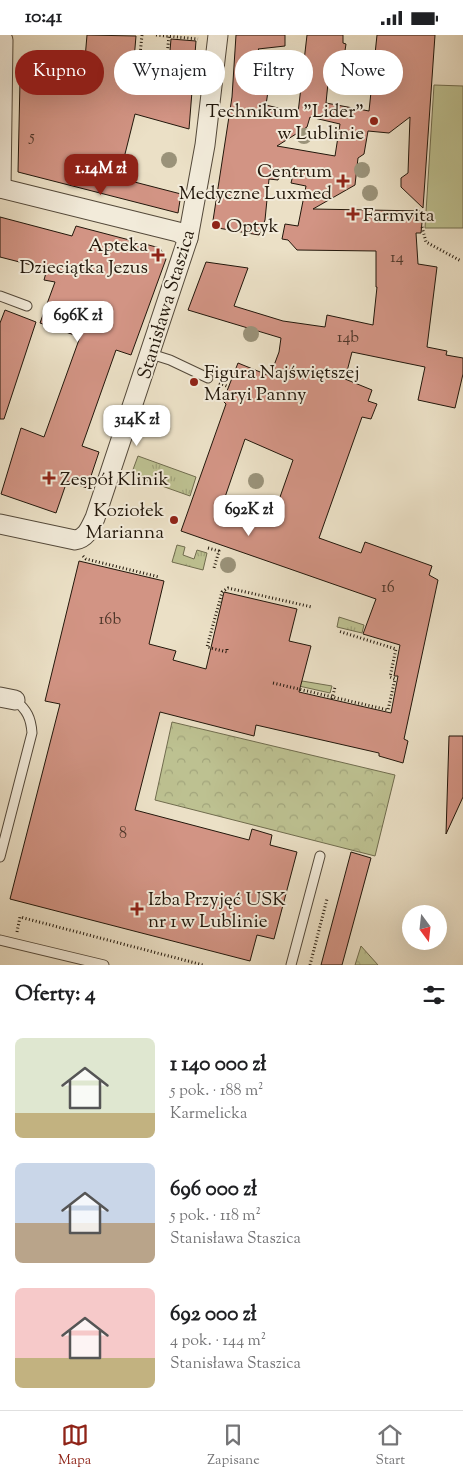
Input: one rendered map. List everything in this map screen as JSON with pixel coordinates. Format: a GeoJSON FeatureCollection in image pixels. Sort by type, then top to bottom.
{"type":"FeatureCollection","features":[{"type":"Feature","properties":{"kind":"street"},"geometry":{"type":"LineString","coordinates":[[4,37],[1,188],[178,232],[188,238]]}},
{"type":"Feature","properties":{"kind":"street","name":"Stanisława Staszica"},"geometry":{"type":"LineString","coordinates":[[0,524],[68,540],[81,539],[88,532],[188,238],[205,145],[212,37]]}},
{"type":"Feature","properties":{"kind":"lane"},"geometry":{"type":"LineString","coordinates":[[0,297],[27,305]]}},
{"type":"Feature","properties":{"kind":"lane"},"geometry":{"type":"LineString","coordinates":[[150,354],[170,360],[208,378]]}},
{"type":"Feature","properties":{"kind":"lane"},"geometry":{"type":"LineString","coordinates":[[0,857],[32,733],[30,717],[26,709],[7,699]]}},
{"type":"Feature","properties":{"kind":"lane"},"geometry":{"type":"LineString","coordinates":[[291,965],[320,856]]}},
{"type":"Feature","properties":{"kind":"lane"},"geometry":{"type":"LineString","coordinates":[[0,940],[104,965]]}},
{"type":"Feature","properties":{"kind":"path"},"geometry":{"type":"LineString","coordinates":[[142,35],[140,55],[167,57],[169,36]]}},
{"type":"Feature","properties":{"kind":"path"},"geometry":{"type":"LineString","coordinates":[[156,35],[212,37]]}},
{"type":"Feature","properties":{"kind":"path"},"geometry":{"type":"LineString","coordinates":[[422,227],[426,241],[461,261]]}},
{"type":"Feature","properties":{"kind":"path"},"geometry":{"type":"LineString","coordinates":[[208,548],[219,551],[214,568]]}},
{"type":"Feature","properties":{"kind":"path"},"geometry":{"type":"LineString","coordinates":[[79,553],[86,559],[159,577]]}},
{"type":"Feature","properties":{"kind":"path"},"geometry":{"type":"LineString","coordinates":[[145,580],[146,574]]}},
{"type":"Feature","properties":{"kind":"path"},"geometry":{"type":"LineString","coordinates":[[227,649],[227,652],[207,647],[222,592],[228,588],[312,607]]}},
{"type":"Feature","properties":{"kind":"path"},"geometry":{"type":"LineString","coordinates":[[273,683],[388,711],[395,679],[390,677],[396,649],[338,631]]}},
{"type":"Feature","properties":{"kind":"path"},"geometry":{"type":"LineString","coordinates":[[333,698],[335,687]]}},
{"type":"Feature","properties":{"kind":"path"},"geometry":{"type":"LineString","coordinates":[[310,965],[327,899]]}},
{"type":"Feature","properties":{"kind":"path"},"geometry":{"type":"LineString","coordinates":[[16,933],[20,917],[203,965]]}},
{"type":"Feature","properties":{"kind":"green space"},"geometry":{"type":"Polygon","coordinates":[[[434,85],[463,86],[463,228],[425,228],[434,85]]]}},
{"type":"Feature","properties":{"kind":"green space"},"geometry":{"type":"Polygon","coordinates":[[[138,456],[196,477],[190,496],[131,475],[138,456]]]}},
{"type":"Feature","properties":{"kind":"green space"},"geometry":{"type":"Polygon","coordinates":[[[177,545],[185,547],[183,555],[194,559],[197,550],[207,553],[203,570],[172,562],[177,545]]]}},
{"type":"Feature","properties":{"kind":"green space"},"geometry":{"type":"Polygon","coordinates":[[[339,617],[364,625],[362,633],[337,627],[339,617]]]}},
{"type":"Feature","properties":{"kind":"green space"},"geometry":{"type":"Polygon","coordinates":[[[302,681],[332,686],[330,693],[299,686],[302,681]]]}},
{"type":"Feature","properties":{"kind":"green space"},"geometry":{"type":"Polygon","coordinates":[[[172,722],[395,775],[375,856],[155,800],[172,722]]]}},
{"type":"Feature","properties":{"kind":"green space"},"geometry":{"type":"Polygon","coordinates":[[[361,946],[378,965],[355,965],[361,946]]]}},
{"type":"Feature","properties":{"kind":"building"},"geometry":{"type":"Polygon","coordinates":[[[87,35],[136,36],[135,50],[114,50],[114,95],[192,95],[189,129],[135,114],[119,178],[181,194],[178,213],[18,172],[20,95],[104,95],[104,50],[86,50],[87,35]]]}},
{"type":"Feature","properties":{"kind":"building"},"geometry":{"type":"Polygon","coordinates":[[[236,35],[285,35],[285,46],[235,50],[236,35]]]}},
{"type":"Feature","properties":{"kind":"building"},"geometry":{"type":"Polygon","coordinates":[[[307,35],[343,35],[343,43],[346,44],[345,50],[323,50],[323,95],[327,95],[326,103],[369,111],[371,95],[403,95],[403,50],[375,50],[377,35],[435,35],[423,208],[401,187],[401,178],[408,173],[410,117],[389,133],[368,131],[364,154],[358,158],[355,185],[313,209],[423,211],[421,233],[416,233],[418,264],[437,267],[427,347],[447,351],[446,355],[463,358],[463,374],[455,408],[418,400],[425,367],[352,352],[345,379],[372,390],[368,401],[377,404],[371,419],[362,417],[319,538],[361,553],[365,542],[432,566],[429,575],[438,580],[404,739],[408,741],[403,763],[379,756],[379,753],[256,725],[254,736],[160,712],[135,810],[249,840],[252,829],[272,835],[270,845],[297,852],[274,939],[257,935],[250,961],[10,899],[60,704],[45,701],[79,561],[164,581],[149,644],[176,651],[173,660],[206,669],[224,592],[297,609],[289,641],[311,646],[299,692],[391,713],[398,676],[394,676],[400,645],[363,634],[376,599],[181,531],[226,404],[223,401],[238,363],[270,376],[279,352],[281,338],[188,310],[206,262],[248,268],[234,306],[283,321],[325,327],[327,315],[373,325],[377,287],[376,251],[297,250],[288,240],[282,239],[285,224],[298,226],[306,186],[291,183],[293,175],[281,172],[278,180],[269,179],[265,220],[259,235],[212,227],[232,97],[235,50],[235,95],[267,95],[266,105],[298,113],[300,95],[313,95],[313,50],[305,50],[307,35]],[[310,117],[307,127],[277,146],[335,156],[340,124],[310,117]],[[245,439],[224,500],[273,517],[293,460],[245,439]]]}},
{"type":"Feature","properties":{"kind":"building"},"geometry":{"type":"Polygon","coordinates":[[[171,39],[196,41],[195,50],[170,50],[171,39]]]}},
{"type":"Feature","properties":{"kind":"building"},"geometry":{"type":"Polygon","coordinates":[[[0,217],[72,236],[76,226],[160,248],[166,259],[131,355],[116,350],[82,446],[99,452],[87,488],[67,481],[56,513],[1,494],[21,428],[44,437],[80,337],[40,323],[55,282],[44,280],[47,269],[0,257],[0,217]]]}},
{"type":"Feature","properties":{"kind":"building"},"geometry":{"type":"Polygon","coordinates":[[[5,310],[36,322],[4,419],[0,419],[0,323],[5,310]]]}},
{"type":"Feature","properties":{"kind":"building"},"geometry":{"type":"Polygon","coordinates":[[[449,736],[463,736],[463,797],[446,834],[449,736]]]}},
{"type":"Feature","properties":{"kind":"building"},"geometry":{"type":"Polygon","coordinates":[[[351,852],[371,858],[342,965],[321,965],[351,852]]]}},
{"type":"Feature","properties":{"kind":"place","name":"Technikum \"Lider\" w Lublinie"},"geometry":{"type":"Point","coordinates":[374,121]}},
{"type":"Feature","properties":{"kind":"place","name":"Centrum Medyczne Luxmed"},"geometry":{"type":"Point","coordinates":[343,181]}},
{"type":"Feature","properties":{"kind":"place","name":"Farmvita"},"geometry":{"type":"Point","coordinates":[353,214]}},
{"type":"Feature","properties":{"kind":"place","name":"Optyk"},"geometry":{"type":"Point","coordinates":[216,225]}},
{"type":"Feature","properties":{"kind":"place","name":"Apteka Dzieciątka Jezus"},"geometry":{"type":"Point","coordinates":[158,255]}},
{"type":"Feature","properties":{"kind":"place","name":"Figura Najświętszej Maryi Panny"},"geometry":{"type":"Point","coordinates":[194,382]}},
{"type":"Feature","properties":{"kind":"place","name":"Zespół Klinik"},"geometry":{"type":"Point","coordinates":[49,478]}},
{"type":"Feature","properties":{"kind":"place","name":"Koziołek Marianna"},"geometry":{"type":"Point","coordinates":[174,520]}},
{"type":"Feature","properties":{"kind":"place","name":"Izba Przyjęć USK nr 1 w Lublinie"},"geometry":{"type":"Point","coordinates":[137,909]}}]}
